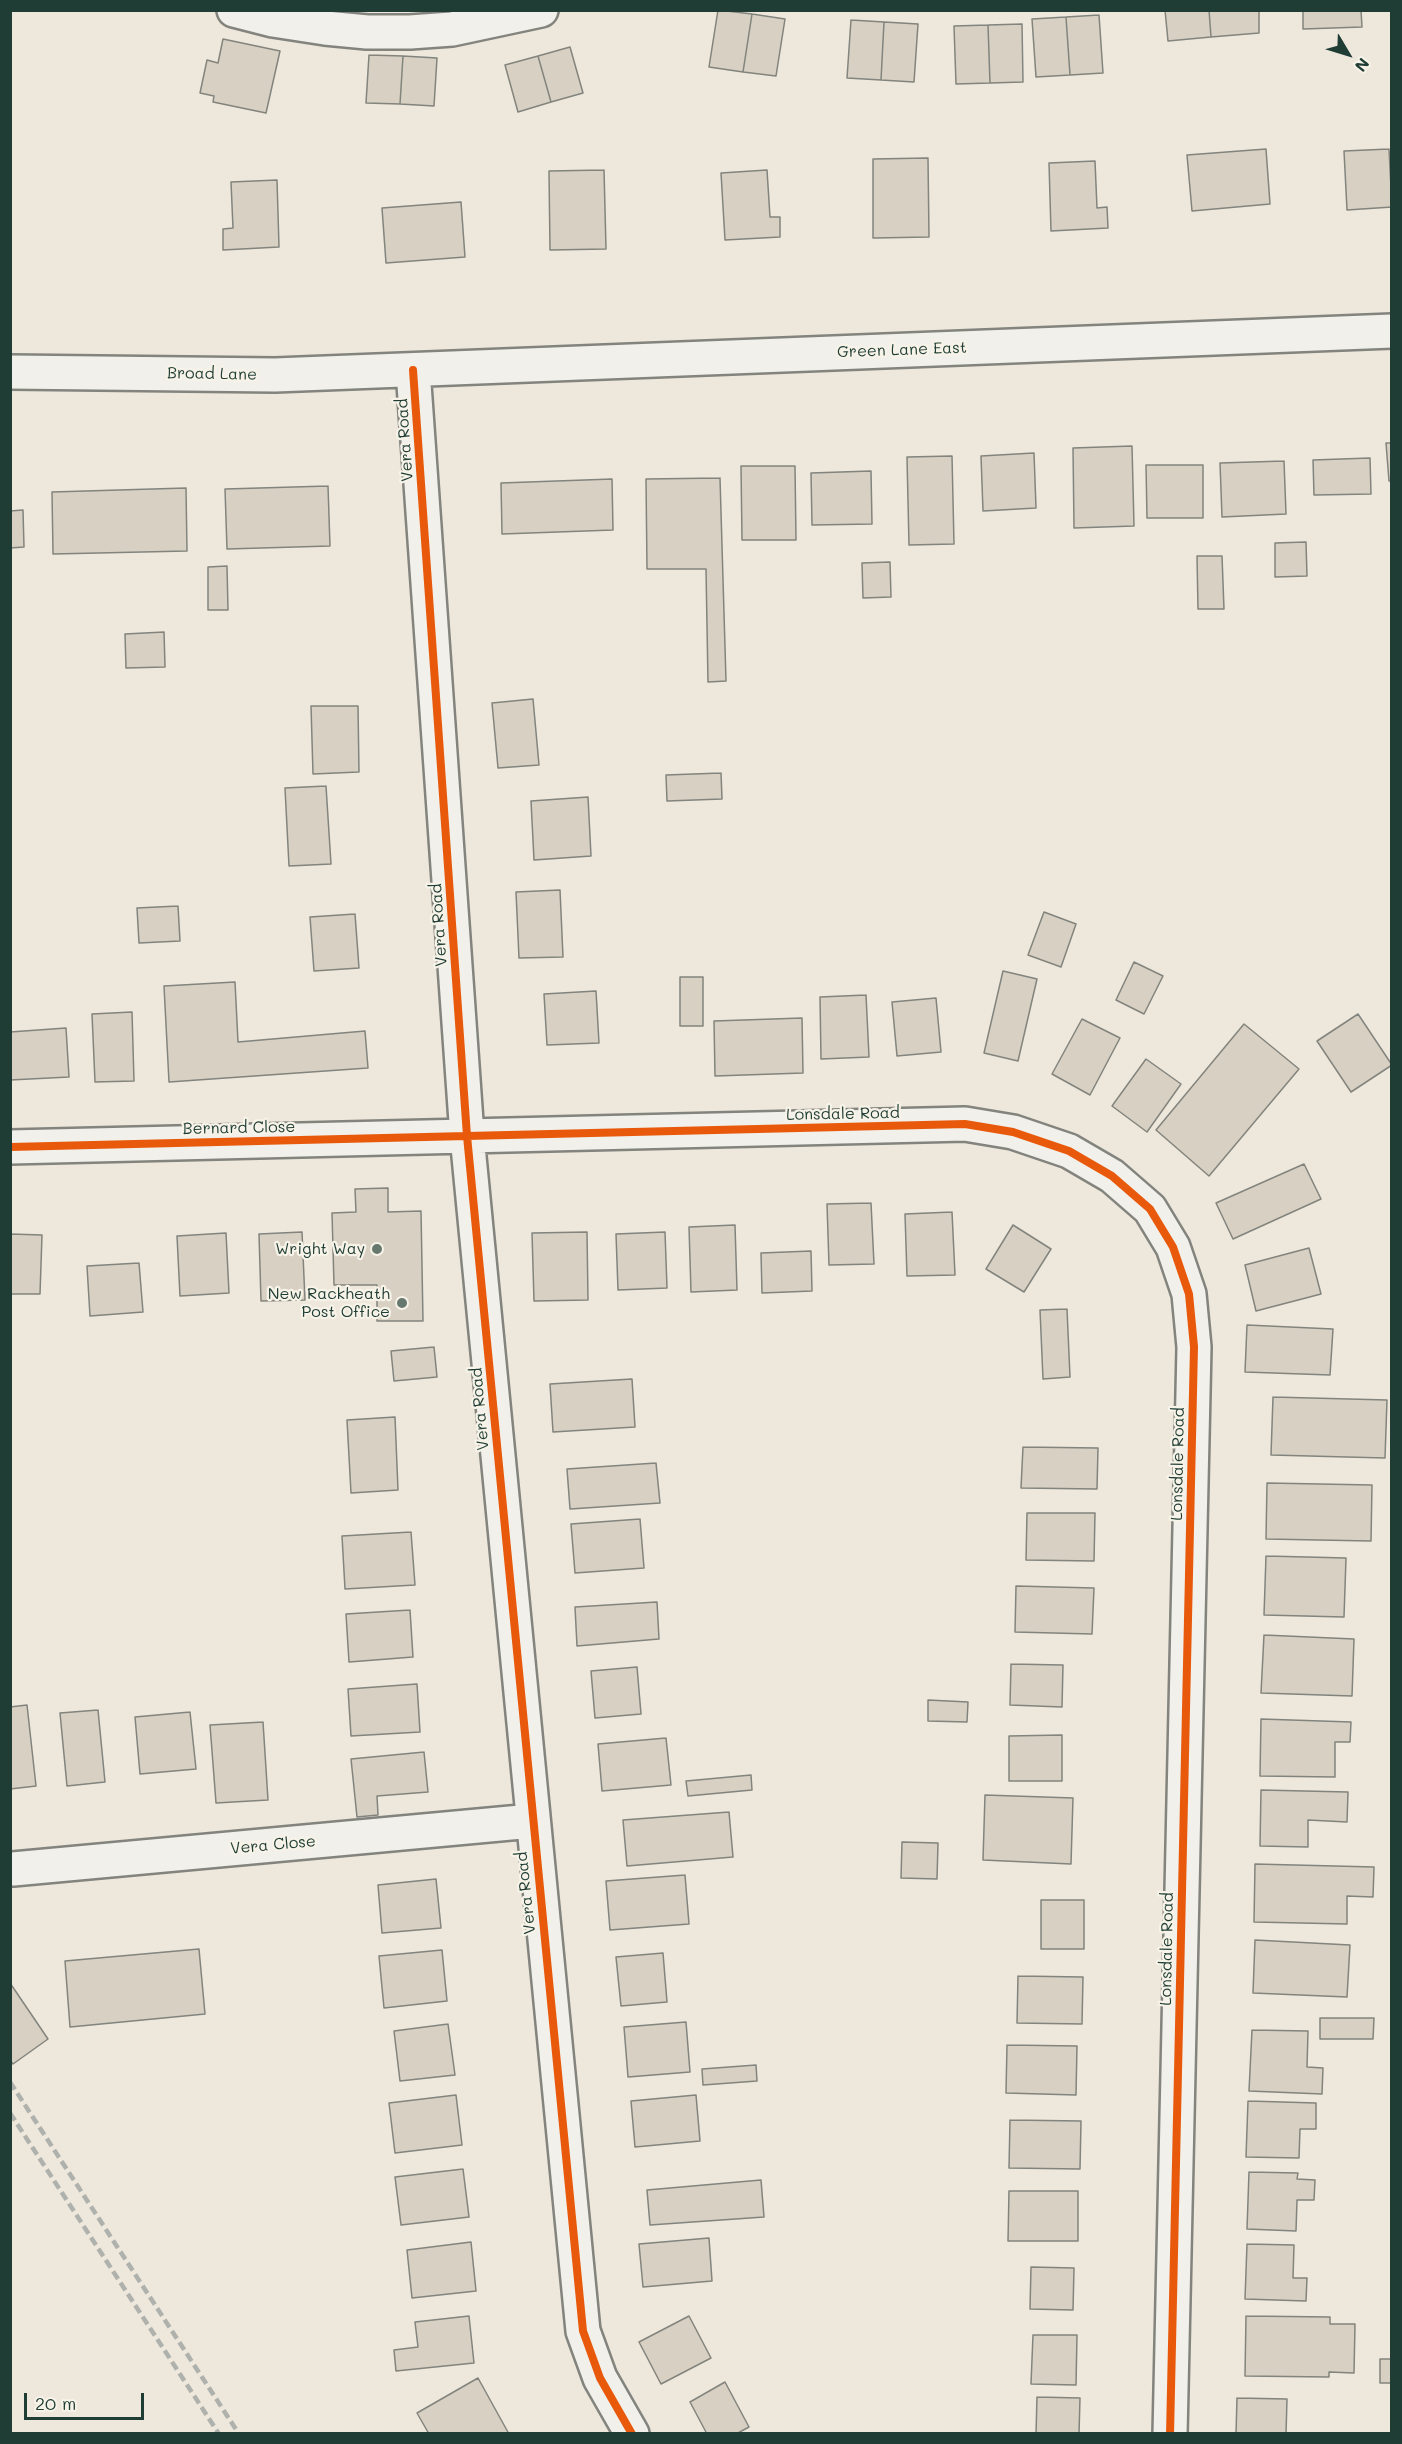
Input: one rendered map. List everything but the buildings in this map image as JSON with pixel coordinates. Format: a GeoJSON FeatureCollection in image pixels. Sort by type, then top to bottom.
{"type":"FeatureCollection","features":[{"type":"Feature","properties":{"kind":"street"},"geometry":{"type":"LineString","coordinates":[[234,10],[273,20],[325,28],[410,32],[452,29],[541,10]]}},
{"type":"Feature","properties":{"kind":"street","name":"Green Lane East"},"geometry":{"type":"LineString","coordinates":[[413,370],[1392,331]]}},
{"type":"Feature","properties":{"kind":"street","name":"Broad Lane"},"geometry":{"type":"LineString","coordinates":[[10,372],[275,375],[413,370]]}},
{"type":"Feature","properties":{"kind":"street","name":"Vera Road"},"geometry":{"type":"LineString","coordinates":[[413,370],[467,1136],[583,2331],[600,2378],[632,2433]]}},
{"type":"Feature","properties":{"kind":"street","name":"Lonsdale Road"},"geometry":{"type":"LineString","coordinates":[[467,1136],[965,1124],[1013,1132],[1068,1151],[1112,1176],[1149,1209],[1173,1247],[1189,1294],[1194,1347],[1170,2433]]}},
{"type":"Feature","properties":{"kind":"street","name":"Bernard Close"},"geometry":{"type":"LineString","coordinates":[[10,1147],[467,1136]]}},
{"type":"Feature","properties":{"kind":"street","name":"Vera Close"},"geometry":{"type":"LineString","coordinates":[[13,1869],[532,1821]]}},
{"type":"Feature","properties":{"kind":"railway"},"geometry":{"type":"LineString","coordinates":[[10,2082],[239,2434]]}},
{"type":"Feature","properties":{"kind":"railway"},"geometry":{"type":"LineString","coordinates":[[10,2113],[219,2434]]}},
{"type":"Feature","properties":{"kind":"cycle path"},"geometry":{"type":"LineString","coordinates":[[413,370],[467,1136],[583,2331],[600,2378],[632,2434]]}},
{"type":"Feature","properties":{"kind":"cycle path"},"geometry":{"type":"LineString","coordinates":[[10,1147],[965,1124],[1013,1132],[1069,1151],[1112,1176],[1150,1209],[1173,1247],[1189,1294],[1194,1347],[1170,2434]]}},
{"type":"Feature","properties":{"kind":"place","name":"Wright Way"},"geometry":{"type":"Point","coordinates":[377,1249]}},
{"type":"Feature","properties":{"kind":"place","name":"New Rackheath Post Office"},"geometry":{"type":"Point","coordinates":[402,1303]}}]}
